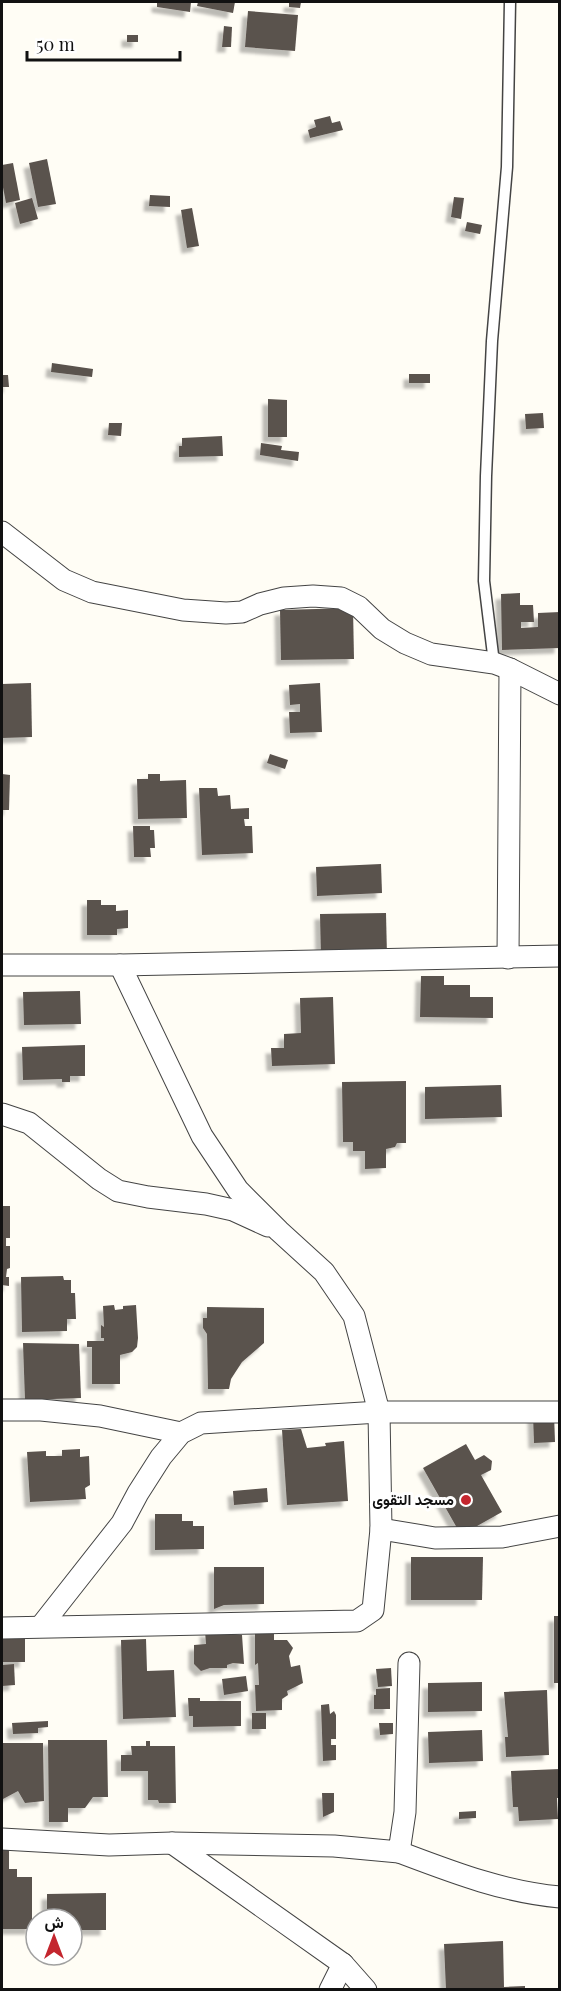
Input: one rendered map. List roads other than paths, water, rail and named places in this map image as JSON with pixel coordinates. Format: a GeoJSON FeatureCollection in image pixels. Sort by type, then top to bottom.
{"type":"FeatureCollection","features":[{"type":"Feature","properties":{"kind":"street"},"geometry":{"type":"LineString","coordinates":[[2,532],[64,580],[92,591],[183,610],[226,613],[242,612],[284,598],[314,596],[341,598],[359,608],[405,644],[431,654],[502,666],[560,694]]}},
{"type":"Feature","properties":{"kind":"street"},"geometry":{"type":"LineString","coordinates":[[502,666],[508,958]]}},
{"type":"Feature","properties":{"kind":"street"},"geometry":{"type":"LineString","coordinates":[[2,965],[120,965],[560,956]]}},
{"type":"Feature","properties":{"kind":"street"},"geometry":{"type":"LineString","coordinates":[[2,1628],[357,1621],[373,1610],[381,1528],[379,1412],[354,1316],[324,1272],[238,1190],[202,1136],[120,965]]}},
{"type":"Feature","properties":{"kind":"street"},"geometry":{"type":"LineString","coordinates":[[2,1114],[29,1123],[99,1179],[118,1191],[233,1210],[279,1231]]}},
{"type":"Feature","properties":{"kind":"street"},"geometry":{"type":"LineString","coordinates":[[2,1410],[41,1410],[100,1416],[181,1433]]}},
{"type":"Feature","properties":{"kind":"street"},"geometry":{"type":"LineString","coordinates":[[40,1626],[122,1524],[160,1457],[181,1433],[201,1423],[379,1412],[560,1412]]}},
{"type":"Feature","properties":{"kind":"street"},"geometry":{"type":"LineString","coordinates":[[381,1528],[435,1538],[502,1537],[560,1526]]}},
{"type":"Feature","properties":{"kind":"street"},"geometry":{"type":"LineString","coordinates":[[399,1852],[405,1812],[410,1663]]}},
{"type":"Feature","properties":{"kind":"street"},"geometry":{"type":"LineString","coordinates":[[2,1839],[109,1845],[172,1842],[334,1846],[399,1852],[475,1881],[536,1895],[560,1897]]}},
{"type":"Feature","properties":{"kind":"street"},"geometry":{"type":"LineString","coordinates":[[172,1842],[343,1964],[366,1989]]}},
{"type":"Feature","properties":{"kind":"street"},"geometry":{"type":"LineString","coordinates":[[330,1989],[343,1964]]}},
{"type":"Feature","properties":{"kind":"lane"},"geometry":{"type":"LineString","coordinates":[[502,666],[484,581],[492,341],[507,167],[510,2]]}},
{"type":"Feature","properties":{"kind":"place","name":"مسجد التقوى"},"geometry":{"type":"Point","coordinates":[466,1500]}}]}
